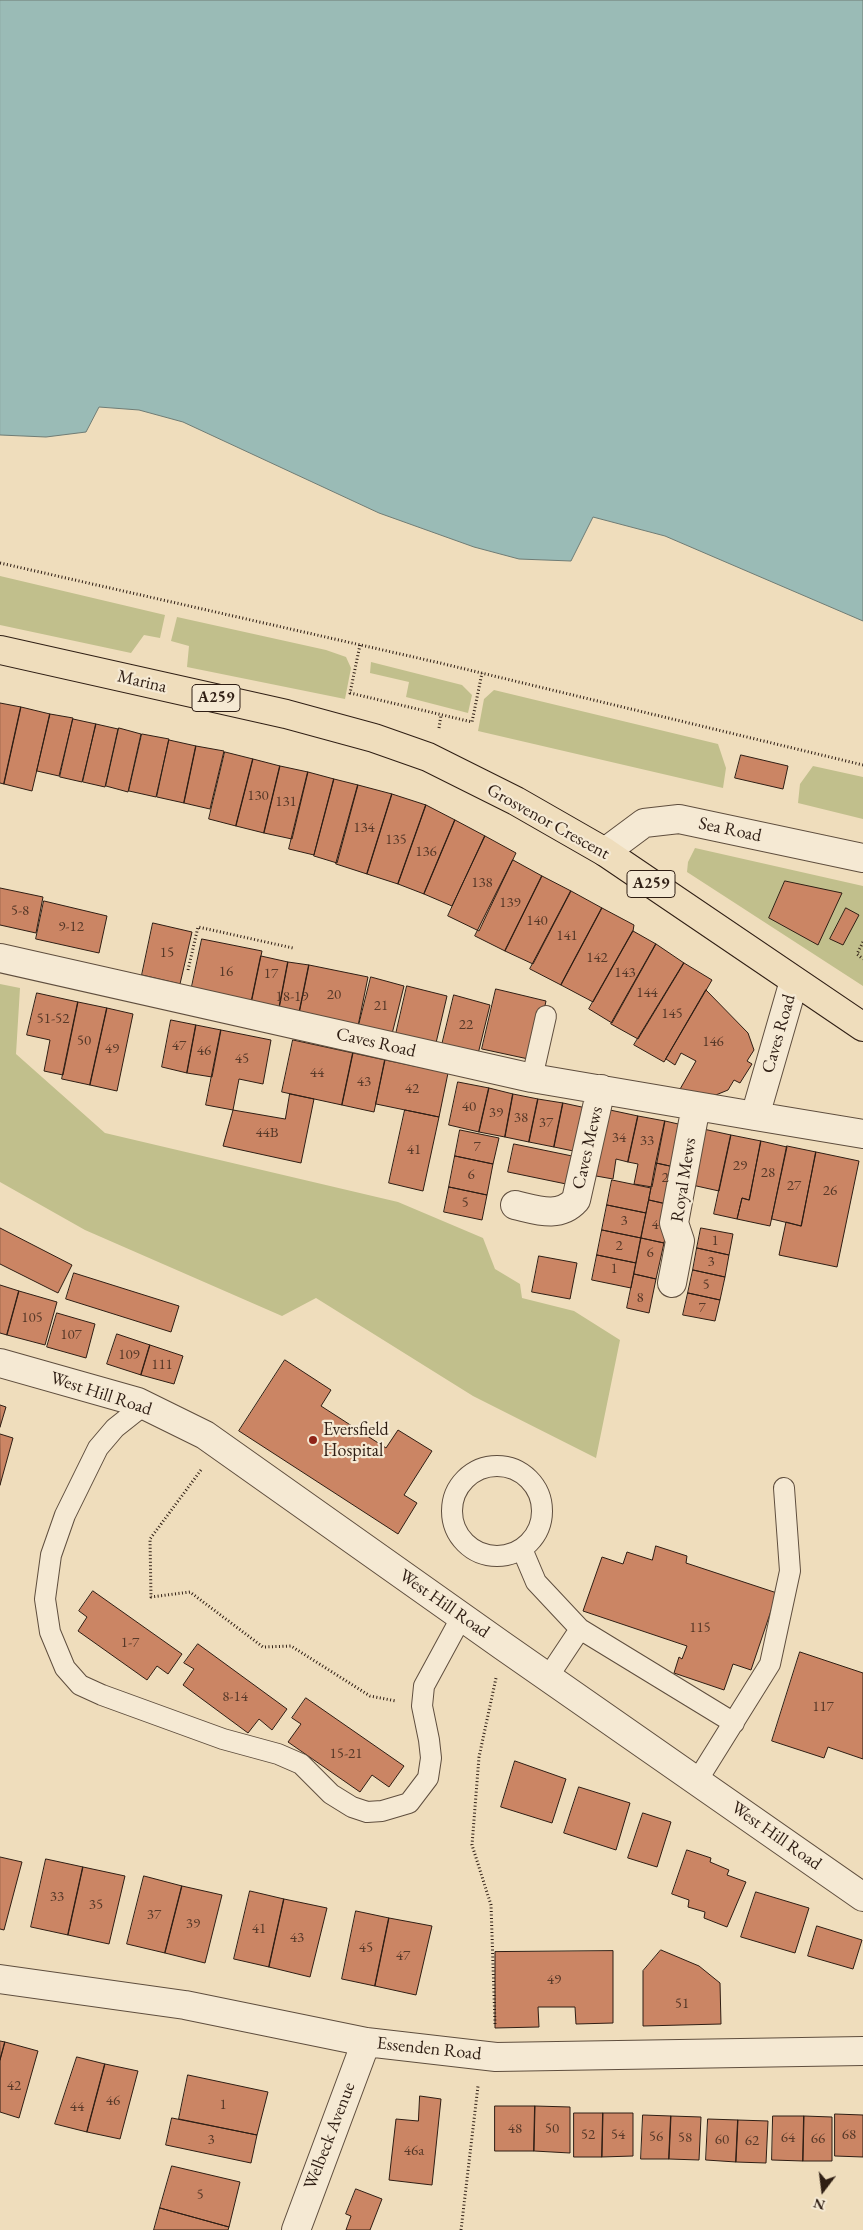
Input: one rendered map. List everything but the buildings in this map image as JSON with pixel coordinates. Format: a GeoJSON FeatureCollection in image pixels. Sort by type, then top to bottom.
{"type":"FeatureCollection","features":[{"type":"Feature","properties":{"kind":"highway","name":"Marina"},"geometry":{"type":"LineString","coordinates":[[0,650],[286,714],[374,738],[428,757]]}},
{"type":"Feature","properties":{"kind":"highway","name":"Grosvenor Crescent"},"geometry":{"type":"LineString","coordinates":[[428,757],[516,801],[605,852],[863,1027]]}},
{"type":"Feature","properties":{"kind":"street","name":"Sea Road"},"geometry":{"type":"LineString","coordinates":[[605,852],[644,823],[679,819],[863,858]]}},
{"type":"Feature","properties":{"kind":"street","name":"Caves Road"},"geometry":{"type":"LineString","coordinates":[[0,958],[532,1078],[863,1134]]}},
{"type":"Feature","properties":{"kind":"street","name":"Caves Road"},"geometry":{"type":"LineString","coordinates":[[755,1116],[794,981]]}},
{"type":"Feature","properties":{"kind":"street","name":"Caves Mews"},"geometry":{"type":"LineString","coordinates":[[515,1205],[553,1213],[562,1211],[576,1200],[601,1089]]}},
{"type":"Feature","properties":{"kind":"street","name":"Royal Mews"},"geometry":{"type":"LineString","coordinates":[[672,1283],[680,1241],[674,1223],[696,1106]]}},
{"type":"Feature","properties":{"kind":"street","name":"West Hill Road"},"geometry":{"type":"LineString","coordinates":[[0,1362],[144,1405],[205,1435],[863,1897]]}},
{"type":"Feature","properties":{"kind":"street","name":"Essenden Road"},"geometry":{"type":"LineString","coordinates":[[0,1979],[186,2005],[366,2042],[488,2056],[863,2051]]}},
{"type":"Feature","properties":{"kind":"street","name":"Welbeck Avenue"},"geometry":{"type":"LineString","coordinates":[[296,2230],[366,2042]]}},
{"type":"Feature","properties":{"kind":"lane"},"geometry":{"type":"LineString","coordinates":[[532,1078],[546,1016]]}},
{"type":"Feature","properties":{"kind":"lane"},"geometry":{"type":"LineString","coordinates":[[144,1405],[114,1428],[98,1448],[65,1515],[51,1555],[45,1599],[50,1632],[65,1668],[80,1685],[102,1695],[223,1739],[278,1754],[301,1764],[331,1794],[352,1806],[367,1812],[382,1811],[409,1803],[428,1778],[431,1758],[422,1706],[424,1686],[462,1616]]}},
{"type":"Feature","properties":{"kind":"lane"},"geometry":{"type":"LineString","coordinates":[[496,1466],[510,1468],[523,1475],[534,1485],[540,1498],[542,1513],[540,1527],[533,1540],[522,1550],[508,1555],[492,1556],[478,1552],[465,1543],[456,1531],[452,1516],[453,1501],[459,1487],[468,1476],[481,1469],[496,1466]]}},
{"type":"Feature","properties":{"kind":"lane"},"geometry":{"type":"LineString","coordinates":[[697,1781],[770,1664],[790,1571],[784,1488]]}},
{"type":"Feature","properties":{"kind":"lane"},"geometry":{"type":"LineString","coordinates":[[522,1550],[536,1582],[580,1629],[734,1723]]}},
{"type":"Feature","properties":{"kind":"lane"},"geometry":{"type":"LineString","coordinates":[[548,1677],[580,1629]]}},
{"type":"Feature","properties":{"kind":"path"},"geometry":{"type":"LineString","coordinates":[[0,563],[360,645],[863,765]]}},
{"type":"Feature","properties":{"kind":"path"},"geometry":{"type":"LineString","coordinates":[[360,645],[350,693],[472,722],[482,674]]}},
{"type":"Feature","properties":{"kind":"path"},"geometry":{"type":"LineString","coordinates":[[182,1000],[198,927],[293,948]]}},
{"type":"Feature","properties":{"kind":"path"},"geometry":{"type":"LineString","coordinates":[[863,942],[856,954],[863,958]]}},
{"type":"Feature","properties":{"kind":"path"},"geometry":{"type":"LineString","coordinates":[[220,1445],[150,1539],[151,1598],[190,1592],[263,1647],[291,1646],[370,1696],[422,1706]]}},
{"type":"Feature","properties":{"kind":"path"},"geometry":{"type":"LineString","coordinates":[[461,2230],[488,2056],[491,1905],[472,1845],[479,1757],[503,1646]]}},
{"type":"Feature","properties":{"kind":"shaded area"},"geometry":{"type":"Polygon","coordinates":[[[0,576],[165,615],[160,638],[144,635],[131,653],[0,625],[0,576]]]}},
{"type":"Feature","properties":{"kind":"shaded area"},"geometry":{"type":"Polygon","coordinates":[[[177,617],[326,650],[346,657],[351,668],[345,699],[187,667],[189,646],[171,641],[177,617]]]}},
{"type":"Feature","properties":{"kind":"shaded area"},"geometry":{"type":"Polygon","coordinates":[[[371,662],[462,685],[472,695],[468,713],[406,697],[409,682],[370,673],[371,662]]]}},
{"type":"Feature","properties":{"kind":"shaded area"},"geometry":{"type":"Polygon","coordinates":[[[494,690],[718,744],[726,768],[723,788],[478,731],[484,699],[494,690]]]}},
{"type":"Feature","properties":{"kind":"shaded area"},"geometry":{"type":"Polygon","coordinates":[[[813,766],[863,777],[863,819],[798,803],[800,784],[813,766]]]}},
{"type":"Feature","properties":{"kind":"shaded area"},"geometry":{"type":"Polygon","coordinates":[[[695,848],[863,886],[863,986],[687,872],[688,862],[695,848]]]}},
{"type":"Feature","properties":{"kind":"shaded area"},"geometry":{"type":"Polygon","coordinates":[[[0,984],[20,988],[16,1054],[105,1133],[398,1202],[483,1238],[495,1269],[520,1284],[522,1298],[574,1311],[620,1340],[596,1458],[473,1396],[316,1298],[282,1316],[85,1230],[0,1182],[0,984]]]}},
{"type":"Feature","properties":{"kind":"water"},"geometry":{"type":"Polygon","coordinates":[[[0,0],[863,0],[863,621],[665,536],[593,517],[571,561],[519,559],[474,547],[379,513],[183,422],[139,410],[99,407],[86,432],[46,437],[0,435],[0,0]]]}},
{"type":"Feature","properties":{"kind":"place","name":"Eversfield Hospital"},"geometry":{"type":"Point","coordinates":[313,1440]}}]}
